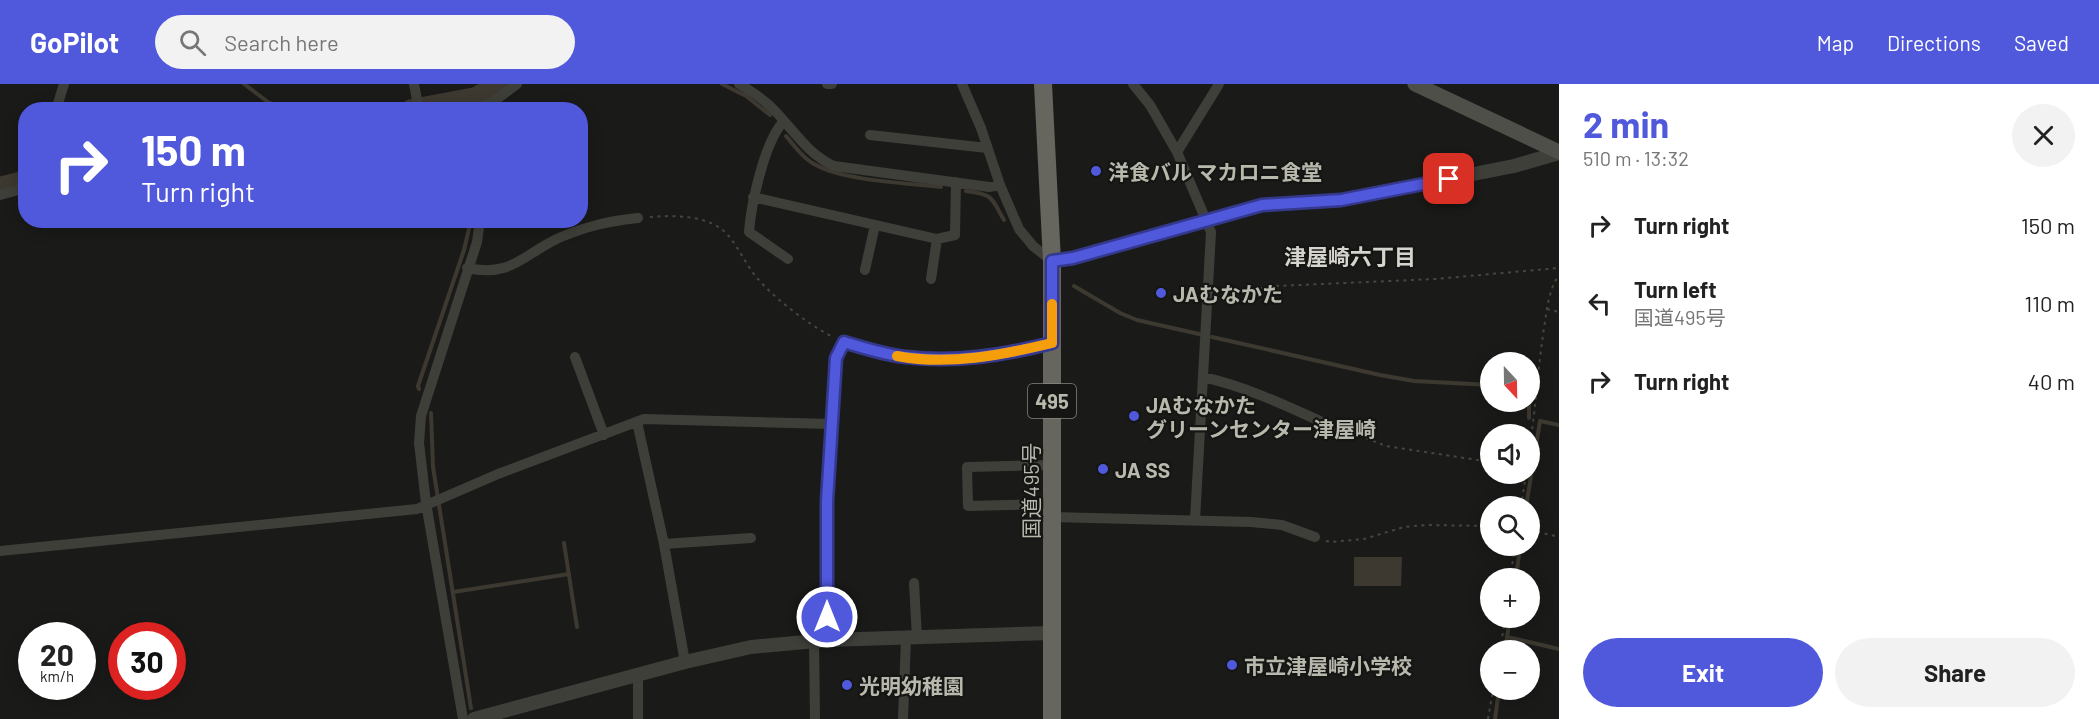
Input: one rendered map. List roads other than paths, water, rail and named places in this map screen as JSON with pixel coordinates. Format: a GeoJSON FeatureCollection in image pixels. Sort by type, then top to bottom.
{"type":"FeatureCollection","features":[{"type":"Feature","properties":{"kind":"highway","name":"国道495号"},"geometry":{"type":"LineString","coordinates":[[1043,84],[1052,261],[1052,719]]}},
{"type":"Feature","properties":{"kind":"main road"},"geometry":{"type":"LineString","coordinates":[[1415,84],[1559,152]]}},
{"type":"Feature","properties":{"kind":"street"},"geometry":{"type":"LineString","coordinates":[[58,102],[64,84]]}},
{"type":"Feature","properties":{"kind":"street"},"geometry":{"type":"LineString","coordinates":[[414,84],[417,102]]}},
{"type":"Feature","properties":{"kind":"street"},"geometry":{"type":"LineString","coordinates":[[493,102],[517,84]]}},
{"type":"Feature","properties":{"kind":"street"},"geometry":{"type":"LineString","coordinates":[[827,84],[832,84]]}},
{"type":"Feature","properties":{"kind":"street"},"geometry":{"type":"LineString","coordinates":[[962,84],[1019,229],[1033,246],[1052,261],[1073,258],[1262,205],[1341,200],[1514,166],[1559,152]]}},
{"type":"Feature","properties":{"kind":"street"},"geometry":{"type":"LineString","coordinates":[[1132,84],[1150,105],[1177,152],[1211,232],[1195,520]]}},
{"type":"Feature","properties":{"kind":"street"},"geometry":{"type":"LineString","coordinates":[[1177,152],[1219,84]]}},
{"type":"Feature","properties":{"kind":"street"},"geometry":{"type":"LineString","coordinates":[[746,85],[774,110],[812,153],[820,160],[834,166],[989,188],[1000,185]]}},
{"type":"Feature","properties":{"kind":"street"},"geometry":{"type":"LineString","coordinates":[[784,122],[776,130],[753,197],[748,232],[789,259]]}},
{"type":"Feature","properties":{"kind":"street"},"geometry":{"type":"LineString","coordinates":[[870,135],[987,148]]}},
{"type":"Feature","properties":{"kind":"street"},"geometry":{"type":"LineString","coordinates":[[753,197],[937,239],[955,235],[956,182]]}},
{"type":"Feature","properties":{"kind":"street"},"geometry":{"type":"LineString","coordinates":[[0,195],[18,190]]}},
{"type":"Feature","properties":{"kind":"street"},"geometry":{"type":"LineString","coordinates":[[588,226],[638,218]]}},
{"type":"Feature","properties":{"kind":"street"},"geometry":{"type":"LineString","coordinates":[[865,270],[875,225]]}},
{"type":"Feature","properties":{"kind":"street"},"geometry":{"type":"LineString","coordinates":[[463,719],[418,443],[421,416],[477,242],[479,228]]}},
{"type":"Feature","properties":{"kind":"street"},"geometry":{"type":"LineString","coordinates":[[467,268],[482,271],[506,268],[530,257],[558,238],[583,228]]}},
{"type":"Feature","properties":{"kind":"street"},"geometry":{"type":"LineString","coordinates":[[931,279],[937,239]]}},
{"type":"Feature","properties":{"kind":"street"},"geometry":{"type":"LineString","coordinates":[[815,719],[836,358],[844,342],[905,357],[940,359],[999,355],[1052,343]]}},
{"type":"Feature","properties":{"kind":"street"},"geometry":{"type":"LineString","coordinates":[[575,357],[604,435]]}},
{"type":"Feature","properties":{"kind":"street"},"geometry":{"type":"LineString","coordinates":[[1203,377],[1277,402],[1333,427]]}},
{"type":"Feature","properties":{"kind":"street"},"geometry":{"type":"LineString","coordinates":[[0,550],[417,509],[426,503],[498,474],[644,419],[832,424]]}},
{"type":"Feature","properties":{"kind":"street"},"geometry":{"type":"LineString","coordinates":[[637,422],[664,544],[685,662]]}},
{"type":"Feature","properties":{"kind":"street"},"geometry":{"type":"LineString","coordinates":[[1052,465],[966,467],[968,506],[1282,525],[1315,537]]}},
{"type":"Feature","properties":{"kind":"street"},"geometry":{"type":"LineString","coordinates":[[664,544],[751,538]]}},
{"type":"Feature","properties":{"kind":"street"},"geometry":{"type":"LineString","coordinates":[[903,719],[912,638],[914,583]]}},
{"type":"Feature","properties":{"kind":"street"},"geometry":{"type":"LineString","coordinates":[[474,719],[685,662],[750,647],[820,641],[1052,633]]}},
{"type":"Feature","properties":{"kind":"street"},"geometry":{"type":"LineString","coordinates":[[638,675],[638,719]]}},
{"type":"Feature","properties":{"kind":"waterway"},"geometry":{"type":"LineString","coordinates":[[244,84],[268,102]]}},
{"type":"Feature","properties":{"kind":"waterway"},"geometry":{"type":"LineString","coordinates":[[455,102],[476,98],[501,84]]}},
{"type":"Feature","properties":{"kind":"waterway"},"geometry":{"type":"LineString","coordinates":[[722,84],[746,96],[770,115]]}},
{"type":"Feature","properties":{"kind":"waterway"},"geometry":{"type":"LineString","coordinates":[[786,136],[816,165],[843,175],[941,187]]}},
{"type":"Feature","properties":{"kind":"waterway"},"geometry":{"type":"LineString","coordinates":[[0,188],[18,183]]}},
{"type":"Feature","properties":{"kind":"waterway"},"geometry":{"type":"LineString","coordinates":[[966,191],[990,198],[1004,220]]}},
{"type":"Feature","properties":{"kind":"waterway"},"geometry":{"type":"LineString","coordinates":[[419,389],[418,386],[464,250],[469,228]]}},
{"type":"Feature","properties":{"kind":"waterway"},"geometry":{"type":"LineString","coordinates":[[1074,286],[1120,313],[1137,320],[1199,334]]}},
{"type":"Feature","properties":{"kind":"waterway"},"geometry":{"type":"LineString","coordinates":[[1212,337],[1380,375],[1414,381],[1480,384]]}},
{"type":"Feature","properties":{"kind":"waterway"},"geometry":{"type":"LineString","coordinates":[[1529,412],[1529,418]]}},
{"type":"Feature","properties":{"kind":"waterway"},"geometry":{"type":"LineString","coordinates":[[431,413],[433,467],[471,708]]}},
{"type":"Feature","properties":{"kind":"waterway"},"geometry":{"type":"LineString","coordinates":[[1528,496],[1540,421],[1559,425]]}},
{"type":"Feature","properties":{"kind":"waterway"},"geometry":{"type":"LineString","coordinates":[[564,543],[577,627]]}},
{"type":"Feature","properties":{"kind":"waterway"},"geometry":{"type":"LineString","coordinates":[[1517,568],[1519,556]]}},
{"type":"Feature","properties":{"kind":"waterway"},"geometry":{"type":"LineString","coordinates":[[453,592],[569,574]]}},
{"type":"Feature","properties":{"kind":"waterway"},"geometry":{"type":"LineString","coordinates":[[1507,640],[1508,628]]}},
{"type":"Feature","properties":{"kind":"waterway"},"geometry":{"type":"LineString","coordinates":[[1507,637],[1559,649]]}},
{"type":"Feature","properties":{"kind":"waterway"},"geometry":{"type":"LineString","coordinates":[[1495,719],[1498,700]]}},
{"type":"Feature","properties":{"kind":"place","name":"洋食バル マカロニ食堂"},"geometry":{"type":"Point","coordinates":[1096,171]}},
{"type":"Feature","properties":{"kind":"place","name":"JAむなかた"},"geometry":{"type":"Point","coordinates":[1161,293]}},
{"type":"Feature","properties":{"kind":"place","name":"JAむなかた グリーンセンター津屋崎"},"geometry":{"type":"Point","coordinates":[1134,416]}},
{"type":"Feature","properties":{"kind":"place","name":"JA SS"},"geometry":{"type":"Point","coordinates":[1103,469]}},
{"type":"Feature","properties":{"kind":"place","name":"市立津屋崎小学校"},"geometry":{"type":"Point","coordinates":[1232,665]}},
{"type":"Feature","properties":{"kind":"place","name":"光明幼稚園"},"geometry":{"type":"Point","coordinates":[847,685]}},
{"type":"Feature","properties":{"kind":"district","name":"津屋崎六丁目"},"geometry":{"type":"Point","coordinates":[1350,256]}}]}
